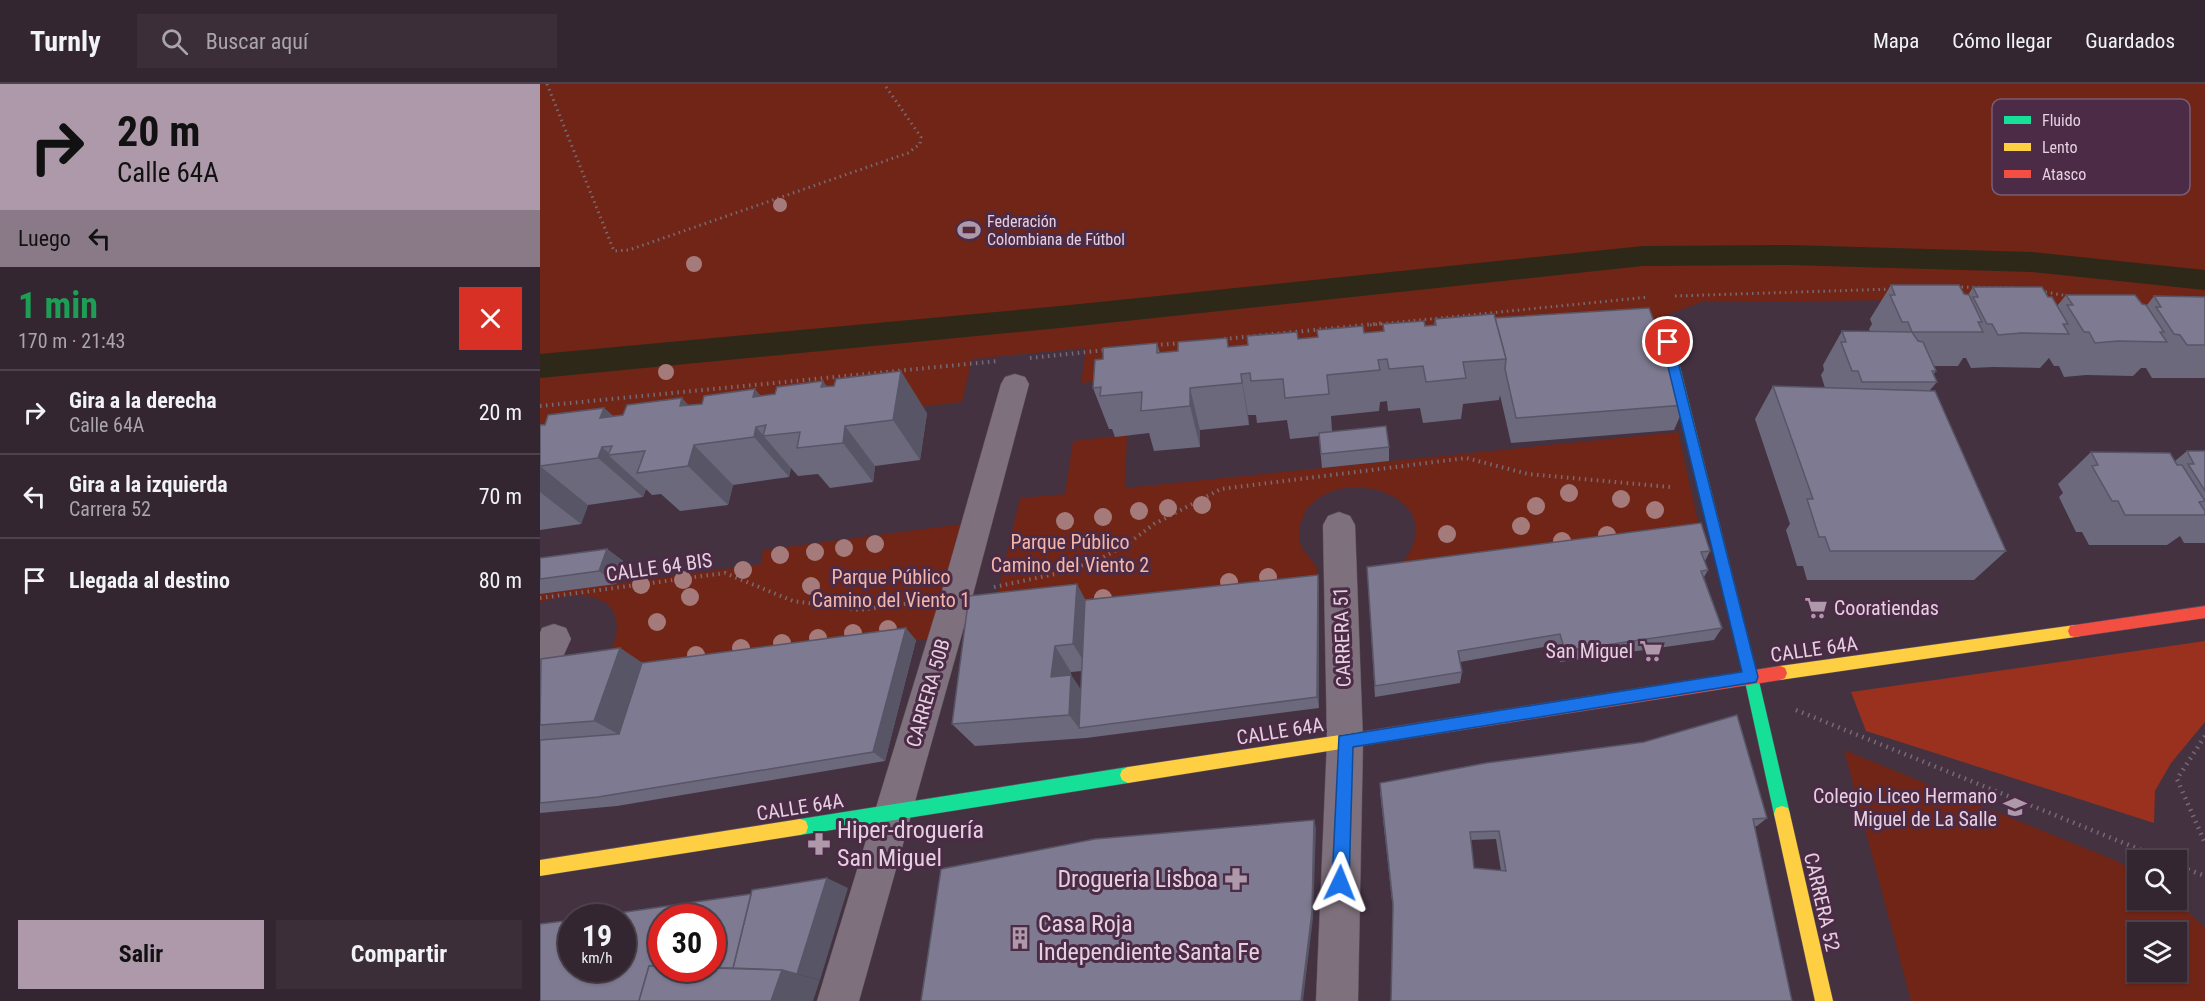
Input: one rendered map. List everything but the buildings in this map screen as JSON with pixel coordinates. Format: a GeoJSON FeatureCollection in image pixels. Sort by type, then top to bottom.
{"type":"FeatureCollection","features":[{"type":"Feature","properties":{"kind":"street","name":"CARRERA 52"},"geometry":{"type":"LineString","coordinates":[[1663,322],[1751,677],[1824,1001]]}},
{"type":"Feature","properties":{"kind":"street","name":"CARRERA 50B"},"geometry":{"type":"LineString","coordinates":[[838,1001],[956,598],[1016,367]]}},
{"type":"Feature","properties":{"kind":"street","name":"CARRERA 51"},"geometry":{"type":"LineString","coordinates":[[1337,1001],[1345,741],[1339,525]]}},
{"type":"Feature","properties":{"kind":"street","name":"CALLE 64A"},"geometry":{"type":"LineString","coordinates":[[540,868],[1751,677],[2205,612]]}},
{"type":"Feature","properties":{"kind":"street"},"geometry":{"type":"LineString","coordinates":[[540,670],[554,639]]}},
{"type":"Feature","properties":{"kind":"path"},"geometry":{"type":"LineString","coordinates":[[547,84],[609,244],[614,250],[628,250],[908,153],[920,144],[921,137],[884,84]]}},
{"type":"Feature","properties":{"kind":"path"},"geometry":{"type":"LineString","coordinates":[[1949,287],[2007,286],[2077,297]]}},
{"type":"Feature","properties":{"kind":"path"},"geometry":{"type":"LineString","coordinates":[[1670,296],[1903,289]]}},
{"type":"Feature","properties":{"kind":"path"},"geometry":{"type":"LineString","coordinates":[[1219,339],[1659,296]]}},
{"type":"Feature","properties":{"kind":"path"},"geometry":{"type":"LineString","coordinates":[[1147,346],[1195,342]]}},
{"type":"Feature","properties":{"kind":"path"},"geometry":{"type":"LineString","coordinates":[[540,406],[1016,367],[1112,350]]}},
{"type":"Feature","properties":{"kind":"path","name":"CALLE 64 BIS"},"geometry":{"type":"LineString","coordinates":[[540,598],[725,573],[793,601],[860,610],[956,598]]}},
{"type":"Feature","properties":{"kind":"path"},"geometry":{"type":"LineString","coordinates":[[1794,709],[2141,850]]}},
{"type":"Feature","properties":{"kind":"path"},"geometry":{"type":"LineString","coordinates":[[2205,736],[2177,779],[2205,843]]}},
{"type":"Feature","properties":{"kind":"path"},"geometry":{"type":"LineString","coordinates":[[2187,869],[2205,876]]}},
{"type":"Feature","properties":{"kind":"green space"},"geometry":{"type":"Polygon","coordinates":[[[540,84],[2205,84],[2205,327],[2023,299],[1701,302],[1649,322],[1081,383],[1086,348],[972,359],[962,402],[540,450],[540,84]]]}},
{"type":"Feature","properties":{"kind":"green space","name":"Parque Público Camino del Viento 2"},"geometry":{"type":"Polygon","coordinates":[[[1678,432],[1701,535],[1401,565],[1415,538],[1412,516],[1398,499],[1376,490],[1351,488],[1326,494],[1308,508],[1299,533],[1303,549],[1317,568],[1319,587],[990,624],[1020,498],[1065,494],[1073,441],[1127,435],[1125,488],[1678,432]]]}},
{"type":"Feature","properties":{"kind":"green space","name":"Parque Público Camino del Viento 1"},"geometry":{"type":"Polygon","coordinates":[[[962,524],[935,638],[585,684],[602,665],[612,649],[617,626],[614,613],[607,604],[596,598],[583,596],[568,596],[540,603],[540,594],[761,564],[763,550],[962,524]]]}},
{"type":"Feature","properties":{"kind":"green space"},"geometry":{"type":"Polygon","coordinates":[[[1844,750],[2127,867],[2127,910],[2186,910],[2205,928],[2205,1001],[1911,1001],[1844,750]]]}},
{"type":"Feature","properties":{"kind":"shaded area"},"geometry":{"type":"Polygon","coordinates":[[[2205,641],[2205,722],[2171,763],[2155,791],[2154,823],[1866,731],[1851,692],[2205,641]]]}},
{"type":"Feature","properties":{"kind":"waterway"},"geometry":{"type":"LineString","coordinates":[[540,366],[1060,317],[1643,256],[1790,255],[2032,262],[2205,280]]}},
{"type":"Feature","properties":{"kind":"traffic: fast"},"geometry":{"type":"LineString","coordinates":[[1663,323],[1751,677],[1782,814]]}},
{"type":"Feature","properties":{"kind":"traffic: fast"},"geometry":{"type":"LineString","coordinates":[[800,827],[1128,775]]}},
{"type":"Feature","properties":{"kind":"traffic: slow"},"geometry":{"type":"LineString","coordinates":[[1780,673],[2075,631]]}},
{"type":"Feature","properties":{"kind":"traffic: slow"},"geometry":{"type":"LineString","coordinates":[[1128,775],[1360,739]]}},
{"type":"Feature","properties":{"kind":"traffic: slow"},"geometry":{"type":"LineString","coordinates":[[1782,814],[1824,1001]]}},
{"type":"Feature","properties":{"kind":"traffic: slow"},"geometry":{"type":"LineString","coordinates":[[540,868],[800,827]]}},
{"type":"Feature","properties":{"kind":"traffic: jam"},"geometry":{"type":"LineString","coordinates":[[2075,631],[2205,612]]}},
{"type":"Feature","properties":{"kind":"traffic: jam"},"geometry":{"type":"LineString","coordinates":[[1360,739],[1780,673]]}},
{"type":"Feature","properties":{"kind":"place","name":"Federación Colombiana de Fútbol"},"geometry":{"type":"Point","coordinates":[969,230]}},
{"type":"Feature","properties":{"kind":"place","name":"Cooratiendas"},"geometry":{"type":"Point","coordinates":[1816,608]}},
{"type":"Feature","properties":{"kind":"place","name":"San Miguel"},"geometry":{"type":"Point","coordinates":[1651,651]}},
{"type":"Feature","properties":{"kind":"place","name":"Colegio Liceo Hermano Miguel de La Salle"},"geometry":{"type":"Point","coordinates":[2015,807]}},
{"type":"Feature","properties":{"kind":"place","name":"Hiper-droguería San Miguel"},"geometry":{"type":"Point","coordinates":[819,844]}},
{"type":"Feature","properties":{"kind":"place","name":"Drogueria Lisboa"},"geometry":{"type":"Point","coordinates":[1236,879]}},
{"type":"Feature","properties":{"kind":"place","name":"Casa Roja Independiente Santa Fe"},"geometry":{"type":"Point","coordinates":[1020,938]}},
{"type":"Feature","properties":{"kind":"route"},"geometry":{"type":"LineString","coordinates":[[1340,883],[1345,741],[1751,677],[1703,492],[1668,342]]}}]}
